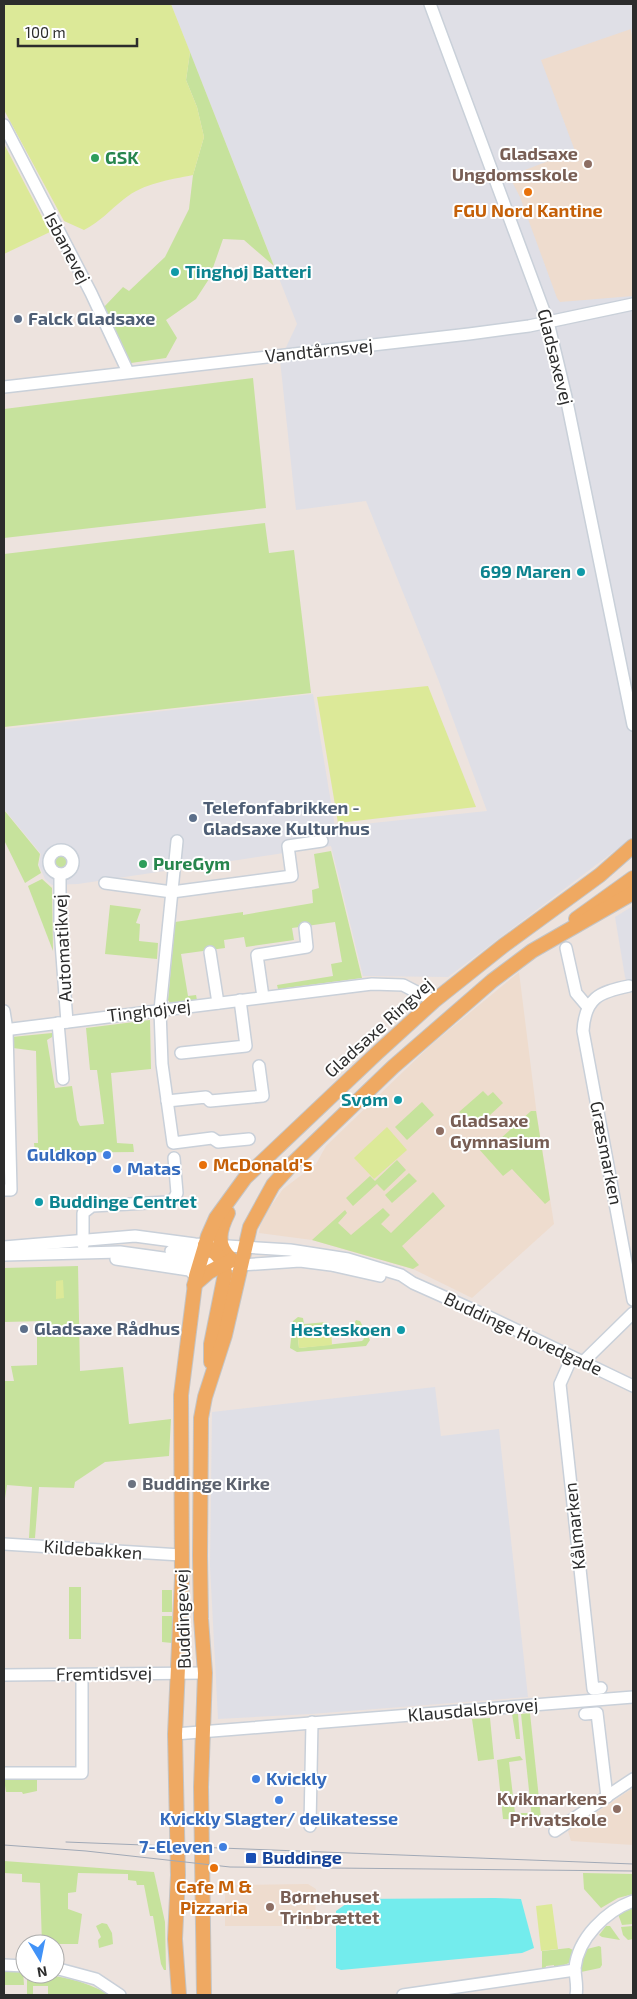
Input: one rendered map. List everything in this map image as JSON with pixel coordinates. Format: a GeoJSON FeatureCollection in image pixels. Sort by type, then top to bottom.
{"type":"FeatureCollection","features":[{"type":"Feature","properties":{"kind":"main road","name":"Gladsaxe Ringvej"},"geometry":{"type":"LineString","coordinates":[[199,1265],[216,1218],[233,1193],[261,1162],[434,1001],[503,946],[600,875],[633,846]]}},
{"type":"Feature","properties":{"kind":"main road"},"geometry":{"type":"LineString","coordinates":[[561,944],[581,914],[633,878]]}},
{"type":"Feature","properties":{"kind":"main road"},"geometry":{"type":"LineString","coordinates":[[233,1253],[199,1265],[204,1275],[233,1253],[263,1200],[304,1152],[449,1017],[532,951],[561,944],[633,893]]}},
{"type":"Feature","properties":{"kind":"main road"},"geometry":{"type":"LineString","coordinates":[[233,1253],[222,1225],[242,1189],[261,1162]]}},
{"type":"Feature","properties":{"kind":"main road","name":"Buddingevej"},"geometry":{"type":"LineString","coordinates":[[204,1995],[202,1732],[205,1672],[200,1583],[201,1418],[210,1380],[225,1335],[233,1253]]}},
{"type":"Feature","properties":{"kind":"main road","name":"Buddingevej"},"geometry":{"type":"LineString","coordinates":[[179,1995],[175,1939],[178,1875],[181,1396],[199,1265]]}},
{"type":"Feature","properties":{"kind":"street","name":"Gladsaxevej"},"geometry":{"type":"LineString","coordinates":[[430,4],[548,322],[628,666],[633,725]]}},
{"type":"Feature","properties":{"kind":"street","name":"Isbanevej"},"geometry":{"type":"LineString","coordinates":[[4,125],[128,372]]}},
{"type":"Feature","properties":{"kind":"street","name":"Vandtårnsvej"},"geometry":{"type":"LineString","coordinates":[[4,387],[456,336],[548,322],[633,304]]}},
{"type":"Feature","properties":{"kind":"street"},"geometry":{"type":"LineString","coordinates":[[177,841],[160,1010],[162,1064],[173,1143],[212,1138],[218,1142],[249,1139]]}},
{"type":"Feature","properties":{"kind":"street"},"geometry":{"type":"LineString","coordinates":[[105,883],[172,892],[292,876],[288,846],[322,841]]}},
{"type":"Feature","properties":{"kind":"street","name":"Automatikvej"},"geometry":{"type":"LineString","coordinates":[[60,874],[62,1023]]}},
{"type":"Feature","properties":{"kind":"street"},"geometry":{"type":"LineString","coordinates":[[263,997],[257,955],[307,947],[305,928]]}},
{"type":"Feature","properties":{"kind":"street"},"geometry":{"type":"LineString","coordinates":[[561,944],[576,993],[587,1006],[597,996],[612,989],[629,986]]}},
{"type":"Feature","properties":{"kind":"street"},"geometry":{"type":"LineString","coordinates":[[210,952],[218,1003]]}},
{"type":"Feature","properties":{"kind":"street","name":"Tinghøjvej"},"geometry":{"type":"LineString","coordinates":[[5,1030],[372,984],[393,983],[403,985],[434,1001]]}},
{"type":"Feature","properties":{"kind":"street"},"geometry":{"type":"LineString","coordinates":[[181,1053],[246,1046],[240,1000]]}},
{"type":"Feature","properties":{"kind":"street","name":"Græsmarken"},"geometry":{"type":"LineString","coordinates":[[587,1006],[583,1031],[633,1300]]}},
{"type":"Feature","properties":{"kind":"street"},"geometry":{"type":"LineString","coordinates":[[4,1011],[11,1190],[4,1190]]}},
{"type":"Feature","properties":{"kind":"street"},"geometry":{"type":"LineString","coordinates":[[62,1023],[63,1079]]}},
{"type":"Feature","properties":{"kind":"street"},"geometry":{"type":"LineString","coordinates":[[167,1101],[206,1097],[210,1101],[263,1096],[258,1066]]}},
{"type":"Feature","properties":{"kind":"street"},"geometry":{"type":"LineString","coordinates":[[83,1254],[84,1213],[92,1206],[173,1200],[177,1193],[174,1158]]}},
{"type":"Feature","properties":{"kind":"street"},"geometry":{"type":"LineString","coordinates":[[4,1247],[135,1236],[199,1265]]}},
{"type":"Feature","properties":{"kind":"street","name":"Buddinge Hovedgade"},"geometry":{"type":"LineString","coordinates":[[233,1253],[290,1250],[348,1259],[401,1275],[413,1283],[633,1386]]}},
{"type":"Feature","properties":{"kind":"street","name":"Buddinge Hovedgade"},"geometry":{"type":"LineString","coordinates":[[233,1253],[331,1265],[398,1282],[413,1283]]}},
{"type":"Feature","properties":{"kind":"street"},"geometry":{"type":"LineString","coordinates":[[83,1254],[189,1270],[199,1265]]}},
{"type":"Feature","properties":{"kind":"street"},"geometry":{"type":"LineString","coordinates":[[4,1255],[138,1254],[199,1265]]}},
{"type":"Feature","properties":{"kind":"street"},"geometry":{"type":"LineString","coordinates":[[577,1360],[633,1314]]}},
{"type":"Feature","properties":{"kind":"street","name":"Kålmarken"},"geometry":{"type":"LineString","coordinates":[[577,1360],[560,1384],[593,1689],[601,1688]]}},
{"type":"Feature","properties":{"kind":"street","name":"Kildebakken"},"geometry":{"type":"LineString","coordinates":[[4,1544],[181,1555]]}},
{"type":"Feature","properties":{"kind":"street","name":"Fremtidsvej"},"geometry":{"type":"LineString","coordinates":[[4,1675],[205,1672]]}},
{"type":"Feature","properties":{"kind":"street"},"geometry":{"type":"LineString","coordinates":[[4,1773],[82,1773],[82,1675]]}},
{"type":"Feature","properties":{"kind":"street","name":"Klausdalsbrovej"},"geometry":{"type":"LineString","coordinates":[[179,1733],[633,1697]]}},
{"type":"Feature","properties":{"kind":"street"},"geometry":{"type":"LineString","coordinates":[[585,1714],[597,1713],[607,1797]]}},
{"type":"Feature","properties":{"kind":"street"},"geometry":{"type":"LineString","coordinates":[[310,1826],[312,1722]]}},
{"type":"Feature","properties":{"kind":"street"},"geometry":{"type":"LineString","coordinates":[[555,1831],[633,1779]]}},
{"type":"Feature","properties":{"kind":"street"},"geometry":{"type":"LineString","coordinates":[[576,1995],[578,1985],[575,1970],[587,1938],[596,1925],[615,1909],[633,1901]]}},
{"type":"Feature","properties":{"kind":"street"},"geometry":{"type":"LineString","coordinates":[[403,1995],[484,1990],[575,1970]]}},
{"type":"Feature","properties":{"kind":"street"},"geometry":{"type":"LineString","coordinates":[[65,1971],[96,1979],[120,1995]]}},
{"type":"Feature","properties":{"kind":"shaded area"},"geometry":{"type":"Polygon","coordinates":[[[171,4],[633,4],[633,837],[448,977],[363,976],[331,846],[78,884],[52,885],[45,879],[39,865],[41,854],[4,809],[4,729],[313,694],[335,827],[487,811],[438,679],[366,501],[296,510],[280,360],[297,324],[171,4]]]}},
{"type":"Feature","properties":{"kind":"shaded area","name":"Gladsaxe Ungdomsskole"},"geometry":{"type":"Polygon","coordinates":[[[631,29],[633,43],[633,296],[560,302],[520,197],[509,176],[575,151],[541,60],[631,29]]]}},
{"type":"Feature","properties":{"kind":"shaded area"},"geometry":{"type":"Polygon","coordinates":[[[633,906],[633,987],[629,986],[625,977],[615,917],[633,906]]]}},
{"type":"Feature","properties":{"kind":"shaded area","name":"Gladsaxe Gymnasium"},"geometry":{"type":"Polygon","coordinates":[[[519,972],[537,1116],[554,1224],[472,1298],[413,1269],[312,1240],[259,1233],[260,1226],[268,1210],[283,1189],[316,1164],[326,1146],[432,1044],[519,972]]]}},
{"type":"Feature","properties":{"kind":"shaded area"},"geometry":{"type":"Polygon","coordinates":[[[435,1387],[441,1436],[499,1429],[528,1697],[311,1714],[218,1719],[210,1566],[212,1412],[435,1387]]]}},
{"type":"Feature","properties":{"kind":"shaded area","name":"Kvikmarkens Privatskole"},"geometry":{"type":"Polygon","coordinates":[[[633,1788],[633,1845],[571,1841],[568,1831],[633,1788]]]}},
{"type":"Feature","properties":{"kind":"shaded area","name":"Børnehuset Trinbrættet"},"geometry":{"type":"Polygon","coordinates":[[[308,1884],[316,1889],[315,1926],[312,1926],[312,1929],[306,1929],[306,1926],[225,1926],[225,1885],[308,1884]]]}},
{"type":"Feature","properties":{"kind":"green space"},"geometry":{"type":"Polygon","coordinates":[[[4,4],[171,4],[190,52],[186,80],[197,107],[204,137],[193,175],[140,189],[84,230],[64,221],[4,110],[4,4]]]}},
{"type":"Feature","properties":{"kind":"green space"},"geometry":{"type":"Polygon","coordinates":[[[190,52],[274,266],[244,240],[223,239],[209,279],[196,299],[166,320],[177,338],[166,358],[131,363],[104,307],[123,287],[129,291],[165,257],[189,209],[193,175],[204,137],[197,107],[186,80],[190,52]]]}},
{"type":"Feature","properties":{"kind":"green space"},"geometry":{"type":"Polygon","coordinates":[[[4,144],[50,232],[4,254],[4,144]]]}},
{"type":"Feature","properties":{"kind":"green space"},"geometry":{"type":"Polygon","coordinates":[[[253,378],[266,508],[4,538],[4,409],[253,378]]]}},
{"type":"Feature","properties":{"kind":"green space"},"geometry":{"type":"Polygon","coordinates":[[[265,523],[269,553],[294,550],[311,693],[4,727],[4,554],[265,523]]]}},
{"type":"Feature","properties":{"kind":"green space"},"geometry":{"type":"Polygon","coordinates":[[[428,686],[476,807],[338,823],[317,697],[428,686]]]}},
{"type":"Feature","properties":{"kind":"green space"},"geometry":{"type":"Polygon","coordinates":[[[4,810],[40,854],[38,865],[41,873],[25,883],[4,840],[4,810]]]}},
{"type":"Feature","properties":{"kind":"green space"},"geometry":{"type":"Polygon","coordinates":[[[331,851],[362,978],[278,989],[277,985],[333,976],[331,964],[342,962],[335,922],[292,928],[294,940],[246,947],[244,937],[224,940],[225,948],[181,954],[188,996],[196,995],[197,1000],[170,1003],[168,1000],[175,922],[243,912],[243,915],[313,903],[312,890],[319,888],[314,854],[331,851]]]}},
{"type":"Feature","properties":{"kind":"green space"},"geometry":{"type":"Polygon","coordinates":[[[60,856],[65,858],[67,863],[65,868],[60,870],[55,868],[53,863],[55,858],[60,856]]]}},
{"type":"Feature","properties":{"kind":"green space"},"geometry":{"type":"Polygon","coordinates":[[[42,879],[52,888],[53,951],[28,886],[42,879]]]}},
{"type":"Feature","properties":{"kind":"green space"},"geometry":{"type":"Polygon","coordinates":[[[110,905],[141,909],[136,923],[140,924],[139,941],[158,943],[157,959],[105,954],[110,905]]]}},
{"type":"Feature","properties":{"kind":"green space"},"geometry":{"type":"Polygon","coordinates":[[[150,1020],[151,1069],[111,1073],[117,1143],[133,1144],[134,1152],[35,1153],[34,1143],[38,1143],[36,1051],[13,1048],[12,1037],[52,1033],[52,1037],[47,1040],[55,1088],[72,1086],[77,1120],[80,1126],[104,1124],[97,1070],[90,1070],[86,1028],[150,1020]]]}},
{"type":"Feature","properties":{"kind":"green space"},"geometry":{"type":"Polygon","coordinates":[[[483,1091],[488,1096],[493,1092],[503,1103],[475,1129],[459,1112],[483,1091]]]}},
{"type":"Feature","properties":{"kind":"green space"},"geometry":{"type":"Polygon","coordinates":[[[422,1102],[434,1115],[407,1140],[395,1127],[422,1102]]]}},
{"type":"Feature","properties":{"kind":"green space"},"geometry":{"type":"Polygon","coordinates":[[[531,1111],[536,1111],[550,1200],[545,1204],[512,1169],[503,1176],[478,1148],[485,1141],[491,1147],[531,1111]]]}},
{"type":"Feature","properties":{"kind":"green space"},"geometry":{"type":"Polygon","coordinates":[[[387,1127],[407,1150],[374,1179],[354,1158],[387,1127]]]}},
{"type":"Feature","properties":{"kind":"green space"},"geometry":{"type":"Polygon","coordinates":[[[397,1160],[406,1170],[384,1191],[377,1184],[353,1206],[346,1198],[370,1176],[375,1181],[397,1160]]]}},
{"type":"Feature","properties":{"kind":"green space"},"geometry":{"type":"Polygon","coordinates":[[[409,1173],[417,1181],[392,1203],[385,1195],[409,1173]]]}},
{"type":"Feature","properties":{"kind":"green space"},"geometry":{"type":"Polygon","coordinates":[[[433,1192],[445,1206],[402,1246],[419,1265],[413,1269],[312,1240],[345,1210],[347,1213],[338,1223],[351,1235],[383,1208],[390,1215],[381,1224],[391,1233],[433,1192]]]}},
{"type":"Feature","properties":{"kind":"green space"},"geometry":{"type":"Polygon","coordinates":[[[78,1266],[80,1371],[123,1367],[129,1424],[171,1419],[169,1456],[105,1462],[75,1482],[74,1488],[39,1487],[35,1538],[29,1538],[32,1487],[7,1485],[4,1505],[4,1381],[14,1381],[11,1366],[37,1365],[37,1336],[46,1336],[46,1321],[4,1322],[4,1268],[78,1266]]]}},
{"type":"Feature","properties":{"kind":"green space"},"geometry":{"type":"Polygon","coordinates":[[[63,1280],[64,1298],[56,1299],[56,1281],[63,1280]]]}},
{"type":"Feature","properties":{"kind":"green space"},"geometry":{"type":"Polygon","coordinates":[[[298,1317],[303,1318],[304,1324],[327,1322],[329,1325],[297,1330],[299,1348],[362,1341],[364,1339],[354,1324],[356,1320],[360,1321],[370,1340],[366,1346],[297,1352],[290,1348],[293,1321],[298,1317]]]}},
{"type":"Feature","properties":{"kind":"green space"},"geometry":{"type":"Polygon","coordinates":[[[331,1327],[332,1345],[299,1348],[297,1330],[331,1327]]]}},
{"type":"Feature","properties":{"kind":"green space"},"geometry":{"type":"Polygon","coordinates":[[[69,1587],[81,1587],[81,1639],[69,1639],[69,1587]]]}},
{"type":"Feature","properties":{"kind":"green space"},"geometry":{"type":"Polygon","coordinates":[[[162,1590],[172,1590],[172,1612],[162,1612],[162,1590]]]}},
{"type":"Feature","properties":{"kind":"green space"},"geometry":{"type":"Polygon","coordinates":[[[162,1616],[172,1616],[172,1643],[162,1642],[162,1616]]]}},
{"type":"Feature","properties":{"kind":"green space"},"geometry":{"type":"Polygon","coordinates":[[[530,1713],[541,1818],[532,1819],[521,1714],[530,1713]]]}},
{"type":"Feature","properties":{"kind":"green space"},"geometry":{"type":"Polygon","coordinates":[[[512,1714],[518,1714],[520,1739],[516,1739],[512,1714]]]}},
{"type":"Feature","properties":{"kind":"green space"},"geometry":{"type":"Polygon","coordinates":[[[490,1718],[494,1759],[478,1761],[472,1719],[490,1718]]]}},
{"type":"Feature","properties":{"kind":"green space"},"geometry":{"type":"Polygon","coordinates":[[[520,1756],[523,1760],[509,1762],[515,1813],[528,1813],[529,1820],[503,1819],[497,1760],[520,1756]]]}},
{"type":"Feature","properties":{"kind":"green space"},"geometry":{"type":"Polygon","coordinates":[[[4,1779],[37,1779],[37,1791],[23,1794],[22,1792],[6,1792],[4,1779]]]}},
{"type":"Feature","properties":{"kind":"green space"},"geometry":{"type":"Polygon","coordinates":[[[4,1861],[154,1872],[165,1922],[166,1970],[164,1970],[161,1964],[153,1916],[150,1916],[144,1885],[137,1885],[136,1881],[128,1880],[128,1874],[78,1873],[76,1892],[68,1893],[68,1909],[82,1914],[78,1944],[65,1944],[65,1934],[42,1934],[40,1883],[22,1882],[22,1874],[4,1873],[4,1861]]]}},
{"type":"Feature","properties":{"kind":"green space"},"geometry":{"type":"Polygon","coordinates":[[[583,1873],[633,1874],[633,1894],[618,1898],[601,1908],[584,1889],[583,1873]]]}},
{"type":"Feature","properties":{"kind":"green space"},"geometry":{"type":"Polygon","coordinates":[[[552,1904],[558,1949],[541,1951],[536,1906],[552,1904]]]}},
{"type":"Feature","properties":{"kind":"green space"},"geometry":{"type":"Polygon","coordinates":[[[632,1907],[633,1924],[622,1925],[618,1914],[632,1907]]]}},
{"type":"Feature","properties":{"kind":"green space"},"geometry":{"type":"Polygon","coordinates":[[[102,1923],[107,1924],[112,1933],[113,1944],[99,1948],[98,1940],[101,1937],[96,1926],[102,1923]]]}},
{"type":"Feature","properties":{"kind":"green space"},"geometry":{"type":"Polygon","coordinates":[[[606,1926],[610,1926],[620,1940],[599,1935],[606,1926]]]}},
{"type":"Feature","properties":{"kind":"green space"},"geometry":{"type":"Polygon","coordinates":[[[633,1926],[633,1939],[628,1940],[623,1935],[621,1927],[633,1926]]]}},
{"type":"Feature","properties":{"kind":"green space"},"geometry":{"type":"Polygon","coordinates":[[[601,1947],[602,1965],[600,1968],[581,1972],[579,1967],[587,1949],[601,1947]]]}},
{"type":"Feature","properties":{"kind":"green space"},"geometry":{"type":"Polygon","coordinates":[[[569,1948],[575,1951],[569,1963],[554,1969],[554,1965],[546,1966],[545,1970],[542,1971],[542,1951],[569,1948]]]}},
{"type":"Feature","properties":{"kind":"green space"},"geometry":{"type":"Polygon","coordinates":[[[15,1971],[15,1984],[24,1985],[5,1985],[4,1995],[4,1972],[15,1971]]]}},
{"type":"Feature","properties":{"kind":"green space"},"geometry":{"type":"Polygon","coordinates":[[[65,1978],[90,1985],[110,1995],[48,1995],[48,1986],[33,1986],[33,1995],[27,1995],[27,1984],[65,1984],[65,1978]]]}},
{"type":"Feature","properties":{"kind":"water"},"geometry":{"type":"Polygon","coordinates":[[[353,1899],[521,1899],[534,1948],[522,1953],[341,1970],[336,1968],[336,1911],[353,1899]]]}},
{"type":"Feature","properties":{"kind":"tram line"},"geometry":{"type":"LineString","coordinates":[[66,1842],[633,1864]]}},
{"type":"Feature","properties":{"kind":"tram line"},"geometry":{"type":"LineString","coordinates":[[4,1845],[86,1851],[230,1867],[633,1871]]}},
{"type":"Feature","properties":{"kind":"place","name":"GSK"},"geometry":{"type":"Point","coordinates":[95,158]}},
{"type":"Feature","properties":{"kind":"place","name":"Gladsaxe Ungdomsskole"},"geometry":{"type":"Point","coordinates":[588,164]}},
{"type":"Feature","properties":{"kind":"place","name":"FGU Nord Kantine"},"geometry":{"type":"Point","coordinates":[528,192]}},
{"type":"Feature","properties":{"kind":"place","name":"Tinghøj Batteri"},"geometry":{"type":"Point","coordinates":[175,272]}},
{"type":"Feature","properties":{"kind":"place","name":"Falck Gladsaxe"},"geometry":{"type":"Point","coordinates":[18,319]}},
{"type":"Feature","properties":{"kind":"place","name":"699 Maren"},"geometry":{"type":"Point","coordinates":[581,572]}},
{"type":"Feature","properties":{"kind":"place","name":"Telefonfabrikken - Gladsaxe Kulturhus"},"geometry":{"type":"Point","coordinates":[193,818]}},
{"type":"Feature","properties":{"kind":"place","name":"PureGym"},"geometry":{"type":"Point","coordinates":[143,864]}},
{"type":"Feature","properties":{"kind":"place","name":"Svøm"},"geometry":{"type":"Point","coordinates":[398,1100]}},
{"type":"Feature","properties":{"kind":"place","name":"Gladsaxe Gymnasium"},"geometry":{"type":"Point","coordinates":[440,1131]}},
{"type":"Feature","properties":{"kind":"place","name":"Guldkop"},"geometry":{"type":"Point","coordinates":[107,1155]}},
{"type":"Feature","properties":{"kind":"place","name":"McDonald's"},"geometry":{"type":"Point","coordinates":[203,1165]}},
{"type":"Feature","properties":{"kind":"place","name":"Matas"},"geometry":{"type":"Point","coordinates":[117,1169]}},
{"type":"Feature","properties":{"kind":"place","name":"Buddinge Centret"},"geometry":{"type":"Point","coordinates":[39,1202]}},
{"type":"Feature","properties":{"kind":"place","name":"Gladsaxe Rådhus"},"geometry":{"type":"Point","coordinates":[24,1329]}},
{"type":"Feature","properties":{"kind":"place","name":"Hesteskoen"},"geometry":{"type":"Point","coordinates":[401,1330]}},
{"type":"Feature","properties":{"kind":"place","name":"Buddinge Kirke"},"geometry":{"type":"Point","coordinates":[132,1484]}},
{"type":"Feature","properties":{"kind":"place","name":"Kvickly"},"geometry":{"type":"Point","coordinates":[256,1779]}},
{"type":"Feature","properties":{"kind":"place","name":"Kvickly Slagter/ delikatesse"},"geometry":{"type":"Point","coordinates":[279,1800]}},
{"type":"Feature","properties":{"kind":"place","name":"Kvikmarkens Privatskole"},"geometry":{"type":"Point","coordinates":[617,1809]}},
{"type":"Feature","properties":{"kind":"place","name":"7-Eleven"},"geometry":{"type":"Point","coordinates":[223,1847]}},
{"type":"Feature","properties":{"kind":"place","name":"Buddinge"},"geometry":{"type":"Point","coordinates":[251,1858]}},
{"type":"Feature","properties":{"kind":"place","name":"Cafe M & Pizzaria"},"geometry":{"type":"Point","coordinates":[214,1868]}},
{"type":"Feature","properties":{"kind":"place","name":"Børnehuset Trinbrættet"},"geometry":{"type":"Point","coordinates":[270,1907]}}]}
